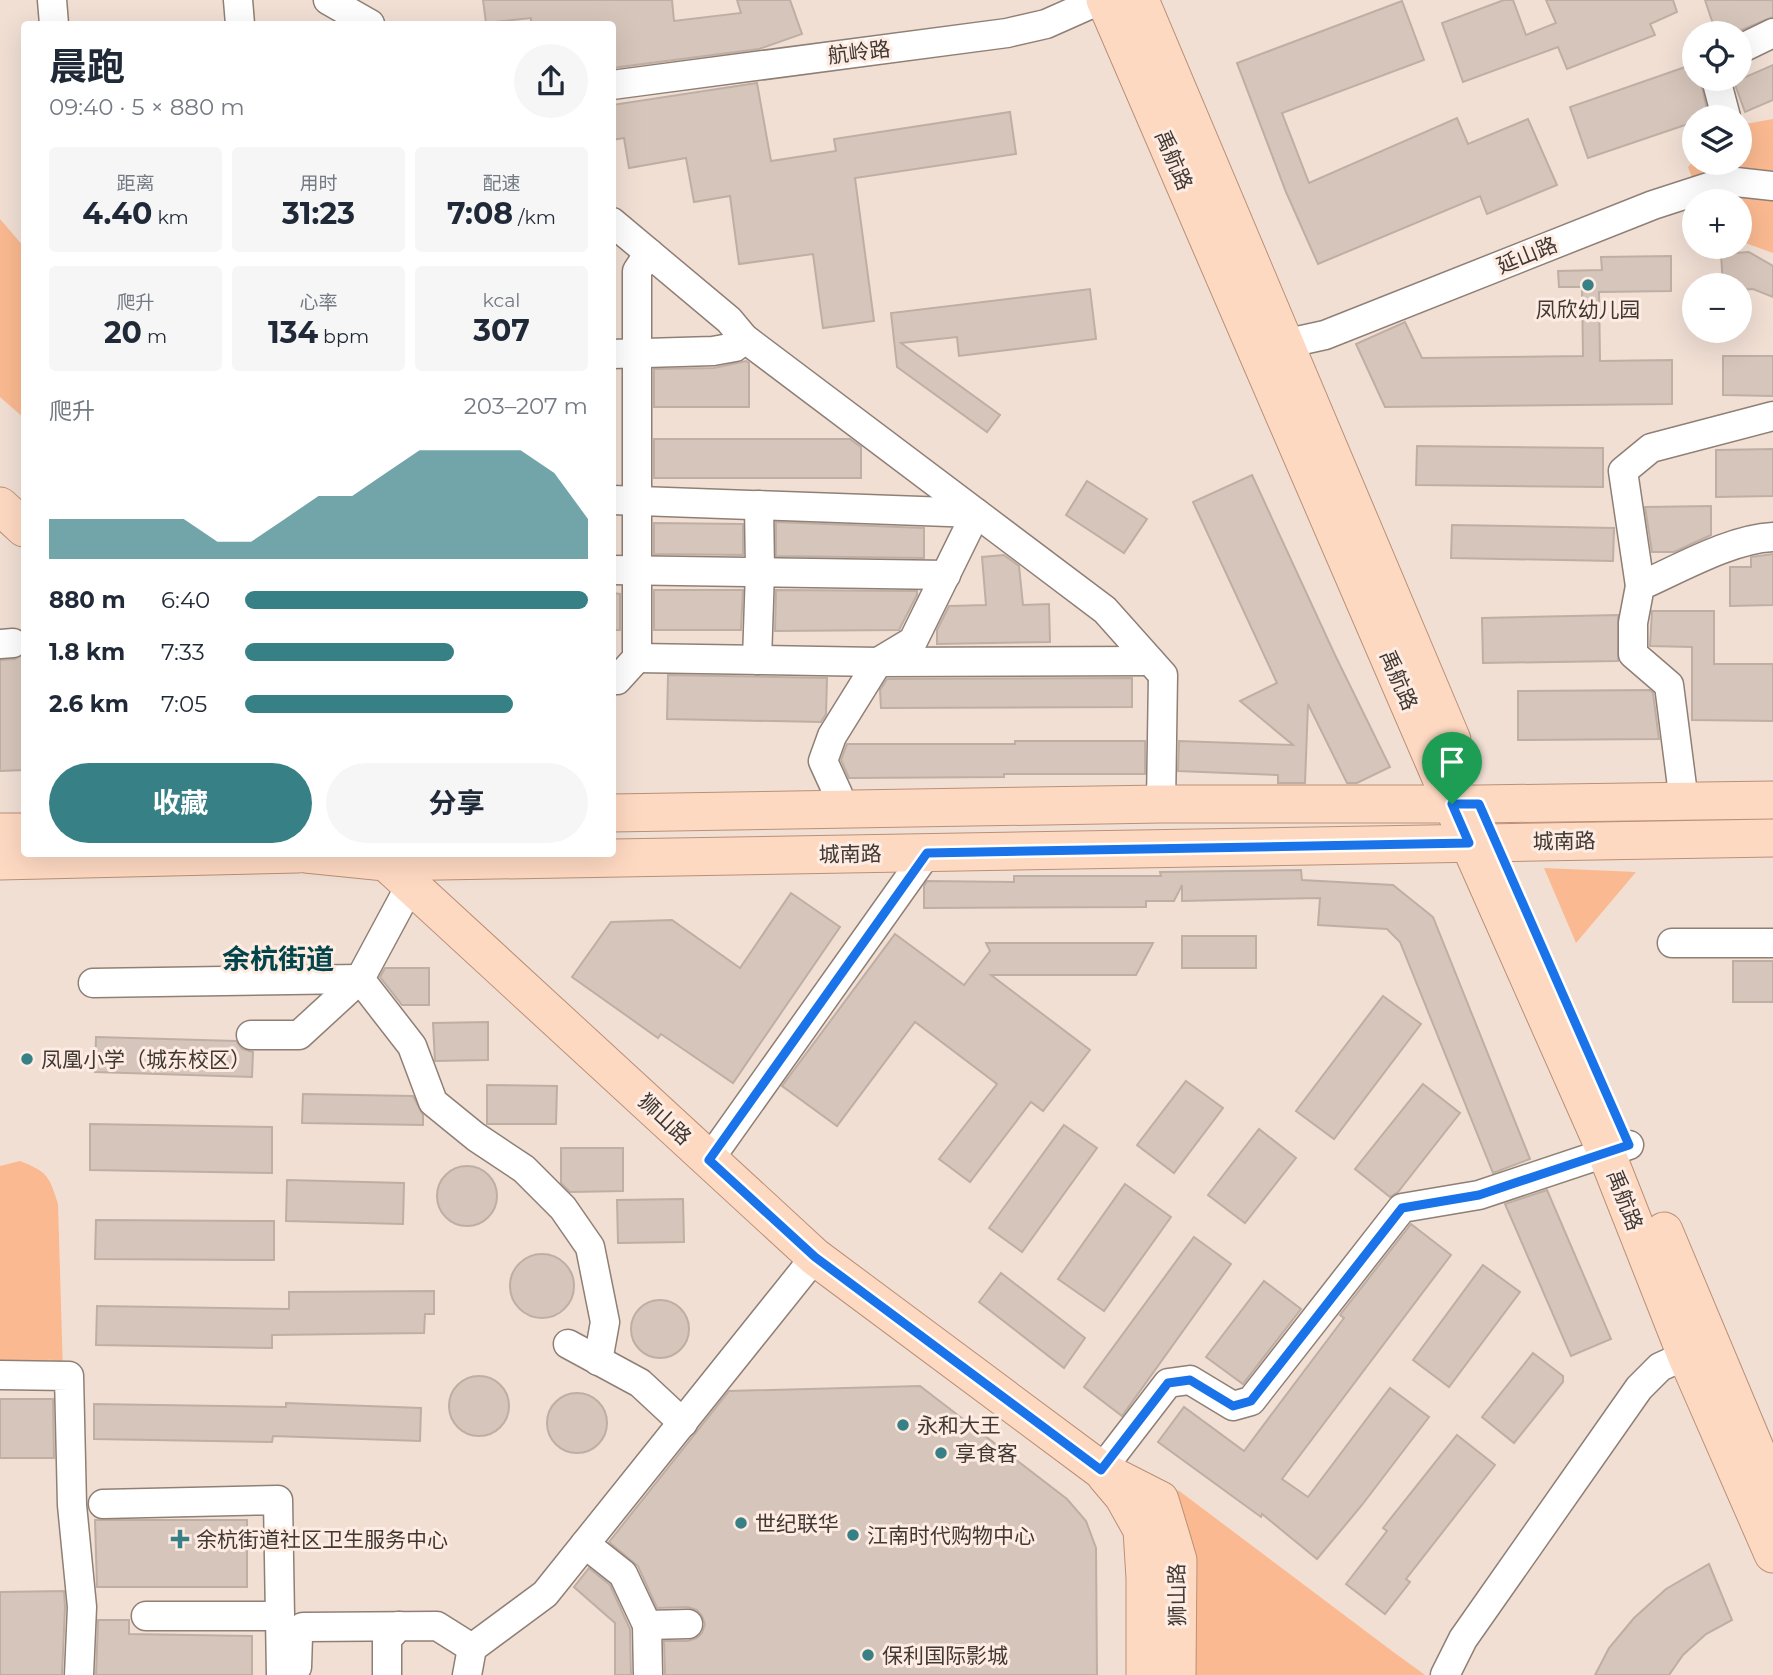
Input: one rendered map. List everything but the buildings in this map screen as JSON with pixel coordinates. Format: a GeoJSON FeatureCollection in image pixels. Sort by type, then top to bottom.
{"type":"FeatureCollection","features":[{"type":"Feature","properties":{"kind":"main road","name":"禹航路"},"geometry":{"type":"LineString","coordinates":[[1103,0],[1466,804]]}},
{"type":"Feature","properties":{"kind":"main road","name":"禹航路"},"geometry":{"type":"LineString","coordinates":[[1140,0],[1284,344],[1482,843],[1618,1149],[1698,1350],[1773,1554]]}},
{"type":"Feature","properties":{"kind":"main road"},"geometry":{"type":"LineString","coordinates":[[0,506],[21,525]]}},
{"type":"Feature","properties":{"kind":"main road","name":"城南路"},"geometry":{"type":"LineString","coordinates":[[616,813],[1161,804],[1773,800]]}},
{"type":"Feature","properties":{"kind":"main road"},"geometry":{"type":"LineString","coordinates":[[0,832],[21,832]]}},
{"type":"Feature","properties":{"kind":"main road","name":"城南路"},"geometry":{"type":"LineString","coordinates":[[326,857],[391,867],[927,853],[1773,838]]}},
{"type":"Feature","properties":{"kind":"main road"},"geometry":{"type":"LineString","coordinates":[[0,861],[170,857]]}},
{"type":"Feature","properties":{"kind":"main road","name":"狮山路"},"geometry":{"type":"LineString","coordinates":[[391,867],[815,1257],[1101,1470],[1160,1500],[1178,1560],[1177,1675]]}},
{"type":"Feature","properties":{"kind":"main road","name":"禹航路"},"geometry":{"type":"LineString","coordinates":[[1698,1350],[1773,1491]]}},
{"type":"Feature","properties":{"kind":"main road","name":"狮山路"},"geometry":{"type":"LineString","coordinates":[[1101,1470],[1123,1496],[1142,1530],[1145,1675]]}},
{"type":"Feature","properties":{"kind":"street"},"geometry":{"type":"LineString","coordinates":[[52,0],[54,21]]}},
{"type":"Feature","properties":{"kind":"street"},"geometry":{"type":"LineString","coordinates":[[238,0],[240,21]]}},
{"type":"Feature","properties":{"kind":"street"},"geometry":{"type":"LineString","coordinates":[[328,0],[365,21]]}},
{"type":"Feature","properties":{"kind":"street","name":"航岭路"},"geometry":{"type":"LineString","coordinates":[[616,84],[1007,33],[1046,24],[1103,0]]}},
{"type":"Feature","properties":{"kind":"street"},"geometry":{"type":"LineString","coordinates":[[1752,43],[1773,33]]}},
{"type":"Feature","properties":{"kind":"street","name":"延山路"},"geometry":{"type":"LineString","coordinates":[[1284,344],[1325,335],[1653,205],[1727,181],[1738,175]]}},
{"type":"Feature","properties":{"kind":"street","name":"延山路"},"geometry":{"type":"LineString","coordinates":[[1746,175],[1773,186]]}},
{"type":"Feature","properties":{"kind":"street"},"geometry":{"type":"LineString","coordinates":[[616,225],[729,320],[744,338],[1105,610],[1163,675],[1161,804]]}},
{"type":"Feature","properties":{"kind":"street"},"geometry":{"type":"LineString","coordinates":[[637,658],[625,569],[625,353],[637,271],[649,253]]}},
{"type":"Feature","properties":{"kind":"street"},"geometry":{"type":"LineString","coordinates":[[625,353],[713,351],[735,346],[744,338]]}},
{"type":"Feature","properties":{"kind":"street"},"geometry":{"type":"LineString","coordinates":[[1684,802],[1669,685],[1633,654],[1633,623],[1640,586],[1623,471],[1651,448],[1773,416]]}},
{"type":"Feature","properties":{"kind":"street"},"geometry":{"type":"LineString","coordinates":[[625,500],[976,513]]}},
{"type":"Feature","properties":{"kind":"street"},"geometry":{"type":"LineString","coordinates":[[757,660],[759,505]]}},
{"type":"Feature","properties":{"kind":"street"},"geometry":{"type":"LineString","coordinates":[[832,810],[838,794],[823,761],[832,736],[878,662],[913,641],[976,513]]}},
{"type":"Feature","properties":{"kind":"street"},"geometry":{"type":"LineString","coordinates":[[1640,586],[1724,549],[1773,537]]}},
{"type":"Feature","properties":{"kind":"street"},"geometry":{"type":"LineString","coordinates":[[625,569],[946,575]]}},
{"type":"Feature","properties":{"kind":"street"},"geometry":{"type":"LineString","coordinates":[[616,680],[637,658],[878,662],[1150,661]]}},
{"type":"Feature","properties":{"kind":"street"},"geometry":{"type":"LineString","coordinates":[[709,1160],[927,853]]}},
{"type":"Feature","properties":{"kind":"street"},"geometry":{"type":"LineString","coordinates":[[251,1035],[299,1035],[360,979],[391,867]]}},
{"type":"Feature","properties":{"kind":"street"},"geometry":{"type":"LineString","coordinates":[[1672,943],[1773,943]]}},
{"type":"Feature","properties":{"kind":"street"},"geometry":{"type":"LineString","coordinates":[[93,983],[360,979]]}},
{"type":"Feature","properties":{"kind":"street"},"geometry":{"type":"LineString","coordinates":[[360,979],[412,1046],[433,1102],[476,1137],[524,1169],[564,1208],[590,1247],[605,1322],[598,1361]]}},
{"type":"Feature","properties":{"kind":"street"},"geometry":{"type":"LineString","coordinates":[[1101,1470],[1168,1383],[1190,1380],[1233,1406],[1251,1401],[1402,1208],[1479,1195],[1618,1149]]}},
{"type":"Feature","properties":{"kind":"street"},"geometry":{"type":"LineString","coordinates":[[297,1675],[298,1636],[303,1627],[437,1626],[470,1662],[545,1594],[815,1257]]}},
{"type":"Feature","properties":{"kind":"street"},"geometry":{"type":"LineString","coordinates":[[568,1344],[640,1383],[683,1423]]}},
{"type":"Feature","properties":{"kind":"street"},"geometry":{"type":"LineString","coordinates":[[1445,1675],[1463,1639],[1639,1388],[1660,1367],[1698,1350]]}},
{"type":"Feature","properties":{"kind":"street"},"geometry":{"type":"LineString","coordinates":[[0,1375],[69,1376],[72,1505],[82,1607],[79,1675]]}},
{"type":"Feature","properties":{"kind":"street"},"geometry":{"type":"LineString","coordinates":[[103,1504],[278,1500],[281,1675]]}},
{"type":"Feature","properties":{"kind":"street"},"geometry":{"type":"LineString","coordinates":[[585,1544],[623,1574],[647,1625],[648,1675]]}},
{"type":"Feature","properties":{"kind":"street"},"geometry":{"type":"LineString","coordinates":[[146,1616],[280,1616]]}},
{"type":"Feature","properties":{"kind":"street"},"geometry":{"type":"LineString","coordinates":[[647,1625],[688,1624]]}},
{"type":"Feature","properties":{"kind":"street"},"geometry":{"type":"LineString","coordinates":[[387,1675],[387,1639],[399,1626]]}},
{"type":"Feature","properties":{"kind":"shaded area"},"geometry":{"type":"Polygon","coordinates":[[[1773,119],[1773,253],[1752,245],[1752,189],[1696,189],[1691,175],[1752,175],[1752,123],[1773,119]]]}},
{"type":"Feature","properties":{"kind":"shaded area"},"geometry":{"type":"Polygon","coordinates":[[[0,219],[21,244],[21,415],[0,397],[0,219]]]}},
{"type":"Feature","properties":{"kind":"shaded area"},"geometry":{"type":"Polygon","coordinates":[[[1544,868],[1636,872],[1576,943],[1544,868]]]}},
{"type":"Feature","properties":{"kind":"shaded area"},"geometry":{"type":"Polygon","coordinates":[[[20,1161],[46,1176],[58,1204],[63,1373],[51,1373],[50,1359],[39,1368],[0,1368],[0,1166],[20,1161]]]}},
{"type":"Feature","properties":{"kind":"shaded area"},"geometry":{"type":"Polygon","coordinates":[[[1178,1490],[1392,1651],[1425,1675],[1178,1675],[1178,1490]]]}},
{"type":"Feature","properties":{"kind":"place","name":"凤欣幼儿园"},"geometry":{"type":"Point","coordinates":[1588,285]}},
{"type":"Feature","properties":{"kind":"place","name":"凤凰小学（城东校区）"},"geometry":{"type":"Point","coordinates":[27,1059]}},
{"type":"Feature","properties":{"kind":"place","name":"永和大王"},"geometry":{"type":"Point","coordinates":[903,1425]}},
{"type":"Feature","properties":{"kind":"place","name":"享食客"},"geometry":{"type":"Point","coordinates":[941,1453]}},
{"type":"Feature","properties":{"kind":"place","name":"世纪联华"},"geometry":{"type":"Point","coordinates":[741,1523]}},
{"type":"Feature","properties":{"kind":"place","name":"江南时代购物中心"},"geometry":{"type":"Point","coordinates":[853,1535]}},
{"type":"Feature","properties":{"kind":"place","name":"余杭街道社区卫生服务中心"},"geometry":{"type":"Point","coordinates":[180,1539]}},
{"type":"Feature","properties":{"kind":"place","name":"保利国际影城"},"geometry":{"type":"Point","coordinates":[868,1655]}},
{"type":"Feature","properties":{"kind":"district","name":"余杭街道"},"geometry":{"type":"Point","coordinates":[278,959]}},
{"type":"Feature","properties":{"kind":"route"},"geometry":{"type":"LineString","coordinates":[[1452,804],[1479,804],[1629,1145],[1479,1195],[1402,1208],[1251,1401],[1233,1406],[1190,1380],[1168,1383],[1101,1470],[815,1257],[709,1160],[927,853],[1469,843],[1452,804]]}}]}
